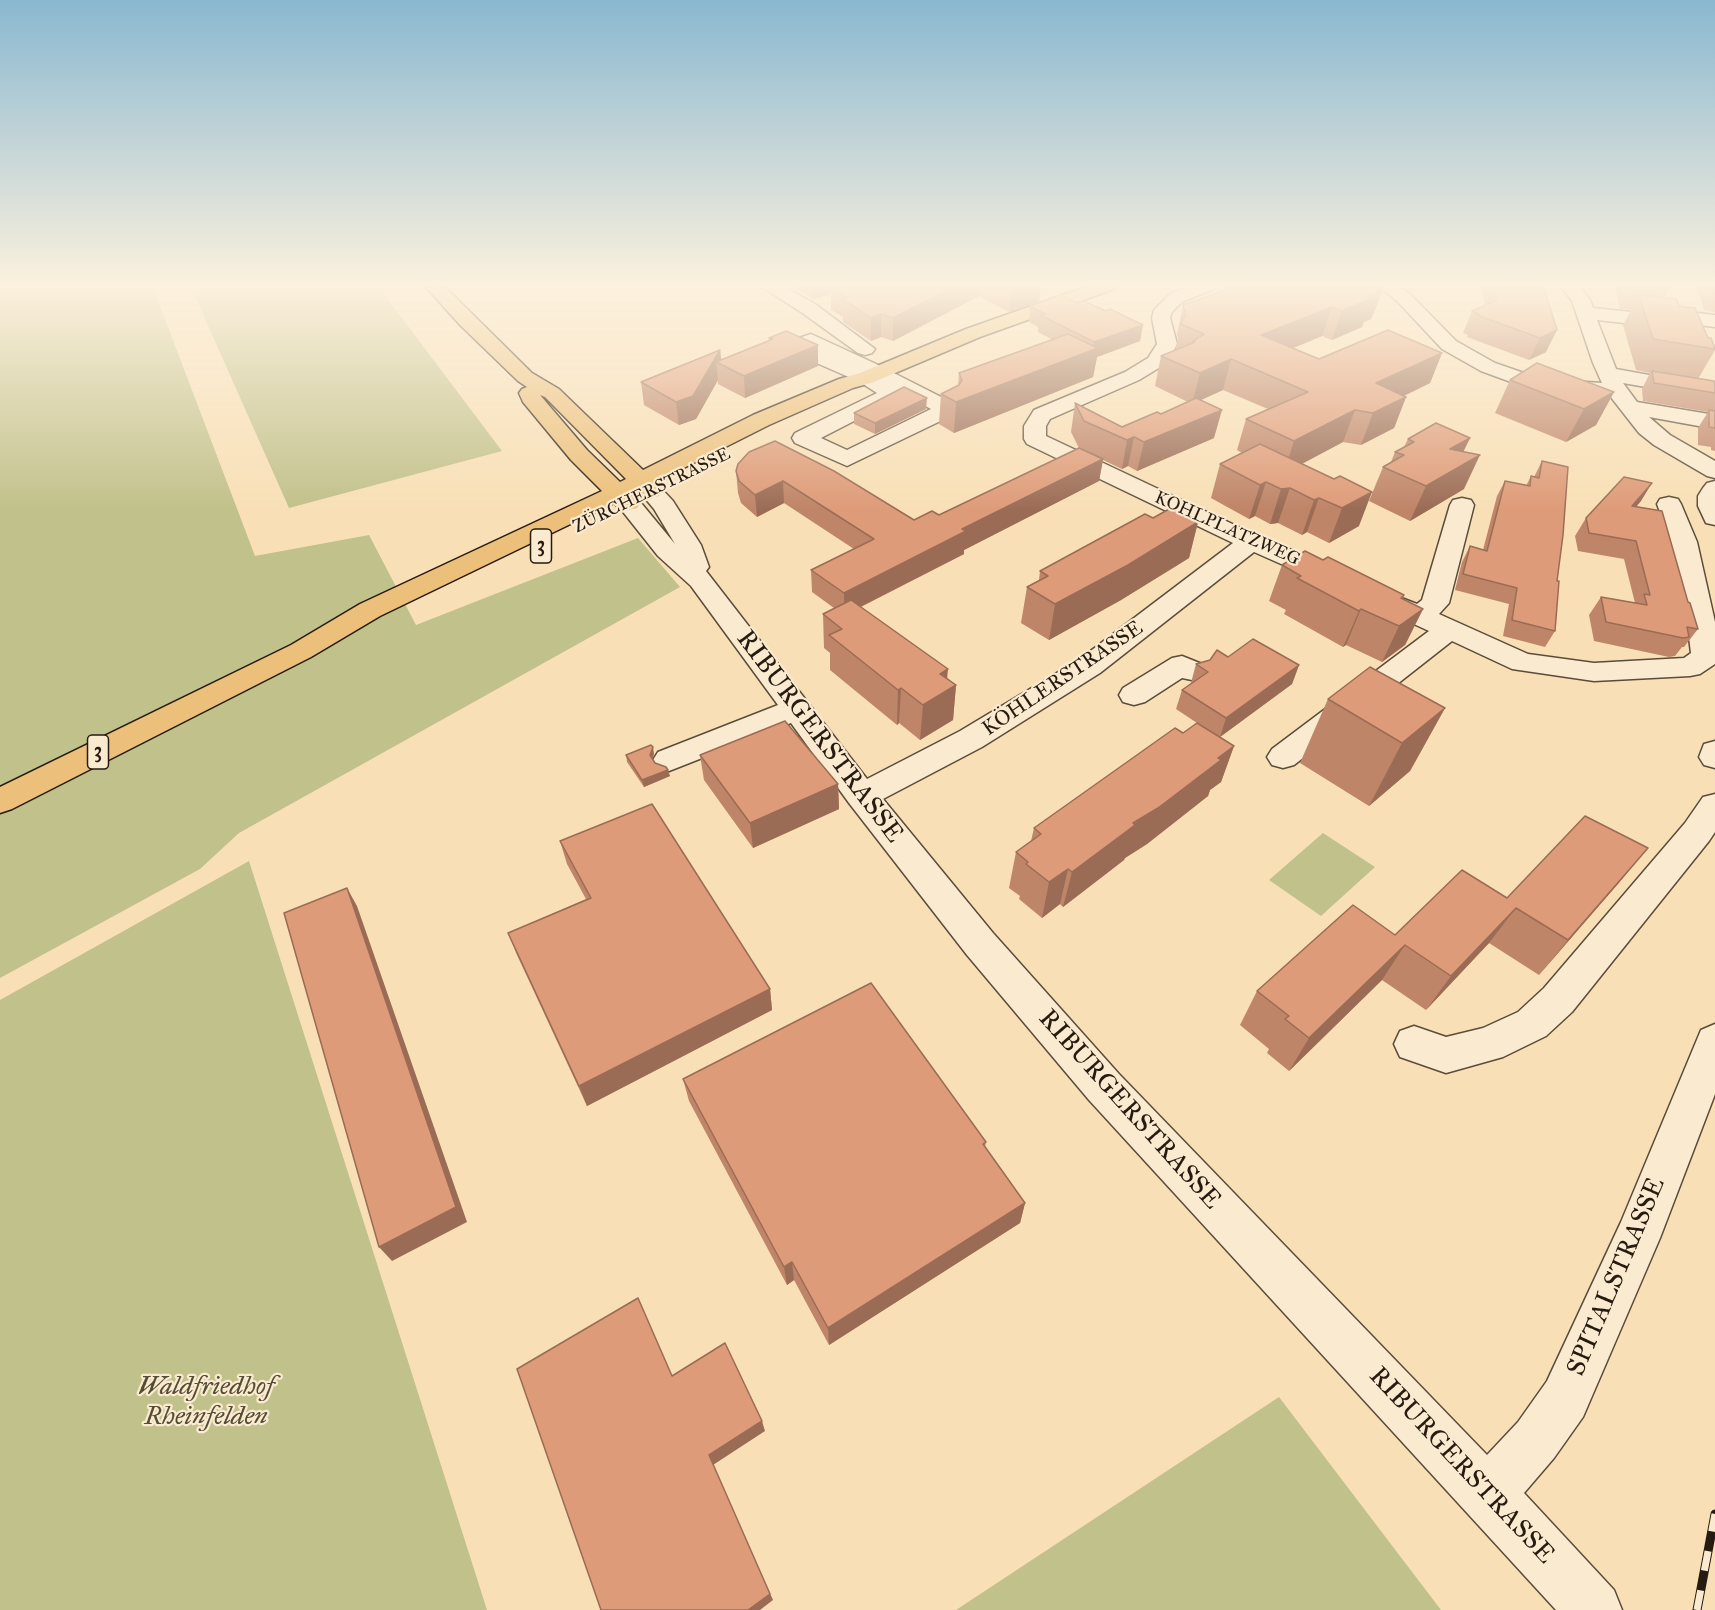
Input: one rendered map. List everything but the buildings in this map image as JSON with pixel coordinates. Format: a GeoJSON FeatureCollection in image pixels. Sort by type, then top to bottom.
{"type":"FeatureCollection","features":[{"type":"Feature","properties":{"kind":"main road","name":"RIBURGERSTRASSE"},"geometry":{"type":"LineString","coordinates":[[508,360],[525,377],[552,393],[600,438],[635,492]]}},
{"type":"Feature","properties":{"kind":"main road","name":"ZÜRCHERSTRASSE"},"geometry":{"type":"LineString","coordinates":[[301,651],[382,624],[635,492],[727,436],[846,383],[910,360]]}},
{"type":"Feature","properties":{"kind":"main road","name":"ZÜRCHERSTRASSE"},"geometry":{"type":"LineString","coordinates":[[0,801],[301,651],[370,610],[534,531],[635,492],[809,414],[858,387],[873,375]]}},
{"type":"Feature","properties":{"kind":"main road","name":"RIBURGERSTRASSE"},"geometry":{"type":"LineString","coordinates":[[525,377],[530,398],[579,455],[635,492]]}},
{"type":"Feature","properties":{"kind":"main road","name":"RIBURGERSTRASSE"},"geometry":{"type":"LineString","coordinates":[[600,438],[648,450],[674,449],[727,436]]}},
{"type":"Feature","properties":{"kind":"main road"},"geometry":{"type":"LineString","coordinates":[[534,531],[563,504],[575,485],[579,455]]}},
{"type":"Feature","properties":{"kind":"street","name":"KOHLPLATZWEG"},"geometry":{"type":"LineString","coordinates":[[1157,360],[1132,376],[1042,416],[1035,426],[1035,439],[1251,542],[1522,662],[1594,672],[1690,667],[1706,657],[1699,606],[1684,543],[1669,504]]}},
{"type":"Feature","properties":{"kind":"street"},"geometry":{"type":"LineString","coordinates":[[1476,360],[1518,378],[1555,386],[1715,393]]}},
{"type":"Feature","properties":{"kind":"street"},"geometry":{"type":"LineString","coordinates":[[1606,360],[1618,390],[1647,428],[1662,440],[1715,471]]}},
{"type":"Feature","properties":{"kind":"street"},"geometry":{"type":"LineString","coordinates":[[873,375],[947,409],[846,459],[803,438],[886,397],[888,391],[873,375]]}},
{"type":"Feature","properties":{"kind":"street"},"geometry":{"type":"LineString","coordinates":[[1618,390],[1715,422]]}},
{"type":"Feature","properties":{"kind":"street"},"geometry":{"type":"LineString","coordinates":[[845,417],[882,442]]}},
{"type":"Feature","properties":{"kind":"street"},"geometry":{"type":"LineString","coordinates":[[1715,488],[1710,496],[1710,506],[1715,518]]}},
{"type":"Feature","properties":{"kind":"street","name":"RIBURGERSTRASSE"},"geometry":{"type":"LineString","coordinates":[[635,492],[667,551],[700,580],[861,795],[980,944],[1104,1087],[1580,1594]]}},
{"type":"Feature","properties":{"kind":"street"},"geometry":{"type":"LineString","coordinates":[[1420,616],[1435,603],[1462,505]]}},
{"type":"Feature","properties":{"kind":"street","name":"KÖHLERSTRASSE"},"geometry":{"type":"LineString","coordinates":[[861,795],[885,785],[971,739],[1090,666],[1251,542]]}},
{"type":"Feature","properties":{"kind":"street"},"geometry":{"type":"LineString","coordinates":[[1283,757],[1448,630]]}},
{"type":"Feature","properties":{"kind":"street"},"geometry":{"type":"LineString","coordinates":[[1134,695],[1182,665],[1192,671]]}},
{"type":"Feature","properties":{"kind":"street"},"geometry":{"type":"LineString","coordinates":[[669,760],[798,709]]}},
{"type":"Feature","properties":{"kind":"street"},"geometry":{"type":"LineString","coordinates":[[1715,752],[1715,757]]}},
{"type":"Feature","properties":{"kind":"street"},"geometry":{"type":"LineString","coordinates":[[1414,1044],[1446,1055],[1489,1044],[1533,1024],[1558,1000],[1697,832],[1715,806]]}},
{"type":"Feature","properties":{"kind":"street","name":"SPITALSTRASSE"},"geometry":{"type":"LineString","coordinates":[[1488,1494],[1536,1440],[1565,1399],[1637,1238],[1715,1042]]}},
{"type":"Feature","properties":{"kind":"green space"},"geometry":{"type":"Polygon","coordinates":[[[0,360],[181,360],[255,556],[369,535],[416,625],[638,538],[680,587],[239,833],[200,869],[0,978],[0,360]]]}},
{"type":"Feature","properties":{"kind":"green space"},"geometry":{"type":"Polygon","coordinates":[[[223,360],[434,360],[502,451],[289,508],[223,360]]]}},
{"type":"Feature","properties":{"kind":"green space"},"geometry":{"type":"Polygon","coordinates":[[[1323,833],[1375,867],[1321,916],[1269,880],[1323,833]]]}},
{"type":"Feature","properties":{"kind":"green space","name":"Waldfriedhof Rheinfelden"},"geometry":{"type":"Polygon","coordinates":[[[249,861],[487,1610],[0,1610],[0,1000],[249,861]]]}},
{"type":"Feature","properties":{"kind":"green space"},"geometry":{"type":"Polygon","coordinates":[[[1279,1397],[1441,1610],[956,1610],[1279,1397]]]}},
{"type":"Feature","properties":{"kind":"railway"},"geometry":{"type":"LineString","coordinates":[[1697,1610],[1715,1514]]}}]}
